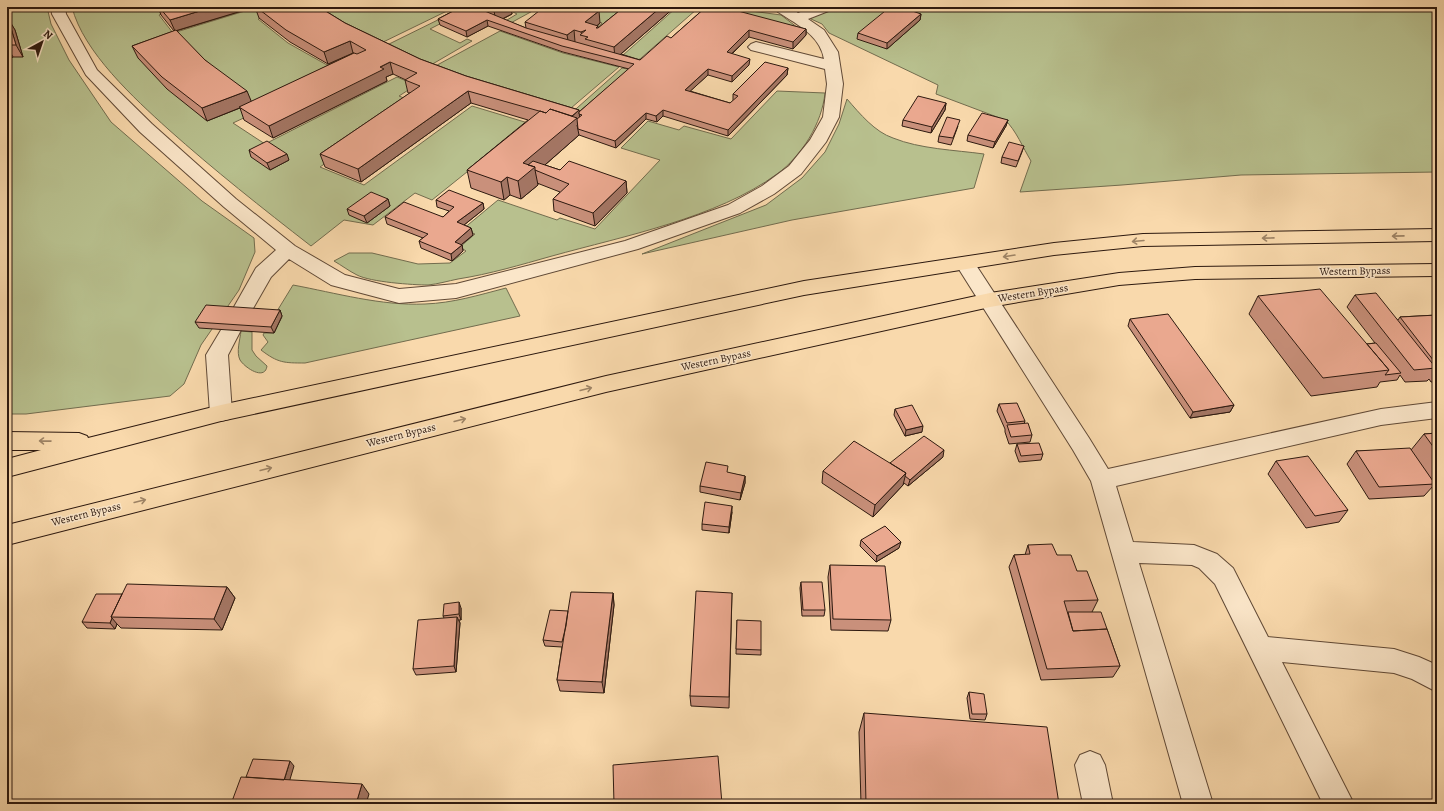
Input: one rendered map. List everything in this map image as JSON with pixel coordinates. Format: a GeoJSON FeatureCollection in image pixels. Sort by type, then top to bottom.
{"type":"FeatureCollection","features":[{"type":"Feature","properties":{"kind":"highway"},"geometry":{"type":"LineString","coordinates":[[7,468],[221,413],[804,288],[1054,249],[1143,240],[1437,235]]}},
{"type":"Feature","properties":{"kind":"highway","name":"Western Bypass"},"geometry":{"type":"LineString","coordinates":[[7,535],[606,384],[990,300],[1119,279],[1195,273],[1437,270]]}},
{"type":"Feature","properties":{"kind":"highway"},"geometry":{"type":"LineString","coordinates":[[7,441],[112,442]]}},
{"type":"Feature","properties":{"kind":"highway"},"geometry":{"type":"LineString","coordinates":[[7,538],[31,528]]}},
{"type":"Feature","properties":{"kind":"street"},"geometry":{"type":"LineString","coordinates":[[58,7],[68,32],[91,72],[146,128],[230,203],[288,250],[338,280],[399,296],[456,291],[631,245],[734,209],[768,190],[795,170],[818,142],[831,117],[835,84],[830,52],[819,33],[780,7]]}},
{"type":"Feature","properties":{"kind":"street"},"geometry":{"type":"LineString","coordinates":[[797,18],[826,7]]}},
{"type":"Feature","properties":{"kind":"street"},"geometry":{"type":"LineString","coordinates":[[756,47],[832,66]]}},
{"type":"Feature","properties":{"kind":"street"},"geometry":{"type":"LineString","coordinates":[[221,413],[217,355],[263,273],[288,250]]}},
{"type":"Feature","properties":{"kind":"street"},"geometry":{"type":"LineString","coordinates":[[965,262],[1081,444],[1102,480],[1198,804]]}},
{"type":"Feature","properties":{"kind":"street"},"geometry":{"type":"LineString","coordinates":[[1102,480],[1381,417],[1437,410]]}},
{"type":"Feature","properties":{"kind":"street"},"geometry":{"type":"LineString","coordinates":[[1124,552],[1194,556],[1208,562],[1224,576],[1339,804]]}},
{"type":"Feature","properties":{"kind":"street"},"geometry":{"type":"LineString","coordinates":[[1260,648],[1394,661],[1419,669],[1437,679]]}},
{"type":"Feature","properties":{"kind":"street"},"geometry":{"type":"LineString","coordinates":[[1090,765],[1098,804]]}},
{"type":"Feature","properties":{"kind":"green space"},"geometry":{"type":"Polygon","coordinates":[[[7,7],[47,7],[51,24],[69,60],[111,122],[202,201],[254,238],[255,252],[239,290],[201,345],[184,384],[170,396],[26,414],[7,414],[7,7]]]}},
{"type":"Feature","properties":{"kind":"green space"},"geometry":{"type":"Polygon","coordinates":[[[72,7],[185,7],[159,15],[173,33],[258,7],[280,10],[258,19],[288,43],[327,65],[350,54],[363,62],[233,123],[265,144],[397,77],[416,85],[399,96],[413,102],[320,167],[364,185],[472,106],[528,123],[432,200],[415,193],[373,225],[344,220],[311,246],[203,159],[168,129],[126,89],[112,74],[87,41],[78,24],[72,7]]]}},
{"type":"Feature","properties":{"kind":"green space"},"geometry":{"type":"Polygon","coordinates":[[[310,7],[442,7],[449,10],[375,46],[310,7]]]}},
{"type":"Feature","properties":{"kind":"green space"},"geometry":{"type":"Polygon","coordinates":[[[523,7],[636,7],[603,37],[589,33],[602,23],[563,11],[557,12],[538,8],[507,25],[502,23],[517,14],[513,12],[523,7]]]}},
{"type":"Feature","properties":{"kind":"green space"},"geometry":{"type":"Polygon","coordinates":[[[677,7],[695,7],[697,9],[640,59],[636,60],[622,56],[677,7]]]}},
{"type":"Feature","properties":{"kind":"green space"},"geometry":{"type":"Polygon","coordinates":[[[721,7],[781,15],[806,34],[710,9],[721,7]]]}},
{"type":"Feature","properties":{"kind":"green space"},"geometry":{"type":"Polygon","coordinates":[[[835,7],[1437,7],[1437,172],[1241,175],[1020,192],[1031,161],[1016,134],[1005,120],[936,94],[938,85],[829,33],[822,24],[811,19],[813,15],[835,7]]]}},
{"type":"Feature","properties":{"kind":"green space"},"geometry":{"type":"Polygon","coordinates":[[[454,12],[459,14],[430,29],[460,43],[467,39],[472,41],[424,69],[381,48],[454,12]]]}},
{"type":"Feature","properties":{"kind":"green space"},"geometry":{"type":"Polygon","coordinates":[[[500,31],[563,53],[619,67],[564,114],[428,70],[500,31]]]}},
{"type":"Feature","properties":{"kind":"green space"},"geometry":{"type":"Polygon","coordinates":[[[622,68],[632,70],[578,119],[568,116],[622,68]]]}},
{"type":"Feature","properties":{"kind":"green space"},"geometry":{"type":"Polygon","coordinates":[[[777,91],[825,93],[820,116],[809,138],[795,158],[786,167],[753,189],[727,203],[639,233],[482,275],[432,285],[402,284],[371,280],[357,275],[334,261],[349,253],[372,253],[418,264],[450,263],[466,251],[460,247],[475,234],[463,229],[498,200],[557,220],[560,218],[595,229],[660,160],[621,148],[648,121],[679,130],[684,126],[731,139],[777,91]]]}},
{"type":"Feature","properties":{"kind":"green space"},"geometry":{"type":"Polygon","coordinates":[[[847,99],[874,127],[893,138],[903,142],[926,147],[984,154],[974,188],[792,220],[642,254],[766,205],[802,178],[825,152],[839,124],[847,99]]]}},
{"type":"Feature","properties":{"kind":"green space"},"geometry":{"type":"Polygon","coordinates":[[[293,285],[375,301],[408,304],[446,302],[506,288],[520,316],[305,363],[286,362],[272,358],[261,350],[268,342],[263,335],[264,333],[274,333],[282,317],[274,316],[293,285]]]}},
{"type":"Feature","properties":{"kind":"green space"},"geometry":{"type":"Polygon","coordinates":[[[241,331],[252,332],[252,350],[267,366],[263,373],[255,372],[240,360],[238,350],[241,331]]]}},
{"type":"Feature","properties":{"kind":"building"},"geometry":{"type":"Polygon","coordinates":[[[159,7],[213,7],[170,20],[159,7]]]}},
{"type":"Feature","properties":{"kind":"building"},"geometry":{"type":"Polygon","coordinates":[[[256,7],[319,7],[345,23],[420,59],[466,76],[579,110],[572,116],[550,109],[546,113],[468,91],[358,169],[320,154],[420,86],[405,80],[417,73],[390,62],[380,67],[384,69],[269,126],[239,107],[354,53],[357,54],[366,50],[350,41],[324,52],[286,30],[256,7]]]}},
{"type":"Feature","properties":{"kind":"building"},"geometry":{"type":"Polygon","coordinates":[[[457,7],[475,7],[526,28],[640,60],[667,36],[671,38],[706,7],[723,7],[806,29],[793,42],[749,30],[727,52],[750,59],[732,76],[708,69],[685,90],[730,103],[738,96],[733,94],[765,62],[788,68],[728,130],[663,110],[656,116],[646,113],[615,141],[578,129],[577,119],[582,115],[579,114],[579,112],[634,64],[562,46],[487,20],[466,31],[438,19],[459,8],[457,7]]]}},
{"type":"Feature","properties":{"kind":"building"},"geometry":{"type":"Polygon","coordinates":[[[485,7],[501,7],[494,11],[485,7]]]}},
{"type":"Feature","properties":{"kind":"building"},"geometry":{"type":"Polygon","coordinates":[[[544,7],[549,9],[551,7],[584,7],[599,11],[585,22],[598,26],[596,28],[598,28],[624,7],[661,7],[614,47],[585,39],[588,37],[580,35],[586,30],[581,32],[574,30],[567,35],[525,22],[544,7]]]}},
{"type":"Feature","properties":{"kind":"building"},"geometry":{"type":"Polygon","coordinates":[[[890,7],[901,7],[921,14],[887,43],[858,33],[890,7]]]}},
{"type":"Feature","properties":{"kind":"building"},"geometry":{"type":"Polygon","coordinates":[[[8,18],[16,45],[7,45],[8,18]]]}},
{"type":"Feature","properties":{"kind":"building"},"geometry":{"type":"Polygon","coordinates":[[[176,30],[205,60],[247,91],[202,108],[162,77],[132,46],[176,30]]]}},
{"type":"Feature","properties":{"kind":"building"},"geometry":{"type":"Polygon","coordinates":[[[918,96],[946,103],[932,127],[903,120],[918,96]]]}},
{"type":"Feature","properties":{"kind":"building"},"geometry":{"type":"Polygon","coordinates":[[[550,109],[577,118],[523,163],[535,167],[518,181],[507,177],[501,182],[467,170],[540,111],[546,113],[550,109]]]}},
{"type":"Feature","properties":{"kind":"building"},"geometry":{"type":"Polygon","coordinates":[[[982,113],[1008,120],[995,142],[968,135],[982,113]]]}},
{"type":"Feature","properties":{"kind":"building"},"geometry":{"type":"Polygon","coordinates":[[[947,117],[960,120],[953,138],[939,136],[947,117]]]}},
{"type":"Feature","properties":{"kind":"building"},"geometry":{"type":"Polygon","coordinates":[[[267,141],[287,154],[267,163],[249,150],[267,141]]]}},
{"type":"Feature","properties":{"kind":"building"},"geometry":{"type":"Polygon","coordinates":[[[1009,142],[1024,146],[1018,161],[1002,157],[1009,142]]]}},
{"type":"Feature","properties":{"kind":"building"},"geometry":{"type":"Polygon","coordinates":[[[533,161],[560,170],[569,161],[626,181],[593,213],[553,199],[569,184],[535,170],[535,167],[528,165],[533,161]]]}},
{"type":"Feature","properties":{"kind":"building"},"geometry":{"type":"Polygon","coordinates":[[[449,190],[483,203],[457,222],[471,228],[455,242],[462,245],[451,254],[419,241],[428,234],[385,217],[404,202],[443,217],[454,207],[436,200],[449,190]]]}},
{"type":"Feature","properties":{"kind":"building"},"geometry":{"type":"Polygon","coordinates":[[[371,192],[388,199],[364,216],[347,209],[371,192]]]}},
{"type":"Feature","properties":{"kind":"building"},"geometry":{"type":"Polygon","coordinates":[[[1320,289],[1389,370],[1323,378],[1258,296],[1320,289]]]}},
{"type":"Feature","properties":{"kind":"building"},"geometry":{"type":"Polygon","coordinates":[[[1376,293],[1436,368],[1414,370],[1355,295],[1376,293]]]}},
{"type":"Feature","properties":{"kind":"building"},"geometry":{"type":"Polygon","coordinates":[[[206,305],[280,310],[271,327],[195,322],[206,305]]]}},
{"type":"Feature","properties":{"kind":"building"},"geometry":{"type":"Polygon","coordinates":[[[1168,314],[1234,405],[1193,412],[1130,319],[1168,314]]]}},
{"type":"Feature","properties":{"kind":"building"},"geometry":{"type":"Polygon","coordinates":[[[1437,315],[1437,365],[1400,317],[1437,315]]]}},
{"type":"Feature","properties":{"kind":"building"},"geometry":{"type":"Polygon","coordinates":[[[1376,343],[1401,373],[1385,375],[1389,370],[1367,344],[1376,343]]]}},
{"type":"Feature","properties":{"kind":"building"},"geometry":{"type":"Polygon","coordinates":[[[1017,403],[1025,421],[1007,423],[999,404],[1017,403]]]}},
{"type":"Feature","properties":{"kind":"building"},"geometry":{"type":"Polygon","coordinates":[[[912,405],[923,426],[906,430],[895,409],[912,405]]]}},
{"type":"Feature","properties":{"kind":"building"},"geometry":{"type":"Polygon","coordinates":[[[1028,423],[1032,435],[1011,437],[1007,425],[1028,423]]]}},
{"type":"Feature","properties":{"kind":"building"},"geometry":{"type":"Polygon","coordinates":[[[1437,433],[1437,452],[1424,434],[1437,433]]]}},
{"type":"Feature","properties":{"kind":"building"},"geometry":{"type":"Polygon","coordinates":[[[924,436],[944,450],[910,480],[905,476],[906,473],[890,463],[924,436]]]}},
{"type":"Feature","properties":{"kind":"building"},"geometry":{"type":"Polygon","coordinates":[[[854,441],[906,473],[875,505],[823,471],[854,441]]]}},
{"type":"Feature","properties":{"kind":"building"},"geometry":{"type":"Polygon","coordinates":[[[1039,443],[1043,454],[1021,456],[1017,444],[1039,443]]]}},
{"type":"Feature","properties":{"kind":"building"},"geometry":{"type":"Polygon","coordinates":[[[1410,448],[1435,484],[1379,487],[1356,451],[1410,448]]]}},
{"type":"Feature","properties":{"kind":"building"},"geometry":{"type":"Polygon","coordinates":[[[1308,456],[1348,510],[1315,516],[1276,461],[1308,456]]]}},
{"type":"Feature","properties":{"kind":"building"},"geometry":{"type":"Polygon","coordinates":[[[706,462],[728,466],[727,472],[745,476],[741,493],[700,486],[706,462]]]}},
{"type":"Feature","properties":{"kind":"building"},"geometry":{"type":"Polygon","coordinates":[[[705,502],[732,506],[729,527],[702,524],[705,502]]]}},
{"type":"Feature","properties":{"kind":"building"},"geometry":{"type":"Polygon","coordinates":[[[885,526],[901,542],[877,556],[861,540],[885,526]]]}},
{"type":"Feature","properties":{"kind":"building"},"geometry":{"type":"Polygon","coordinates":[[[1052,544],[1057,555],[1071,555],[1077,571],[1087,571],[1098,600],[1064,601],[1073,631],[1107,629],[1120,666],[1047,669],[1014,555],[1030,554],[1028,545],[1052,544]]]}},
{"type":"Feature","properties":{"kind":"building"},"geometry":{"type":"Polygon","coordinates":[[[830,565],[885,566],[891,620],[833,619],[830,565]]]}},
{"type":"Feature","properties":{"kind":"building"},"geometry":{"type":"Polygon","coordinates":[[[801,582],[822,582],[825,610],[803,610],[801,582]]]}},
{"type":"Feature","properties":{"kind":"building"},"geometry":{"type":"Polygon","coordinates":[[[127,584],[227,587],[214,619],[111,617],[127,584]]]}},
{"type":"Feature","properties":{"kind":"building"},"geometry":{"type":"Polygon","coordinates":[[[696,591],[732,593],[729,697],[690,696],[696,591]]]}},
{"type":"Feature","properties":{"kind":"building"},"geometry":{"type":"Polygon","coordinates":[[[571,592],[613,593],[602,682],[557,680],[571,592]]]}},
{"type":"Feature","properties":{"kind":"building"},"geometry":{"type":"Polygon","coordinates":[[[96,594],[122,594],[111,617],[110,623],[82,622],[96,594]]]}},
{"type":"Feature","properties":{"kind":"building"},"geometry":{"type":"Polygon","coordinates":[[[459,602],[459,614],[443,616],[444,604],[459,602]]]}},
{"type":"Feature","properties":{"kind":"building"},"geometry":{"type":"Polygon","coordinates":[[[550,610],[568,611],[562,642],[543,640],[550,610]]]}},
{"type":"Feature","properties":{"kind":"building"},"geometry":{"type":"Polygon","coordinates":[[[1068,612],[1101,612],[1107,629],[1073,631],[1068,612]]]}},
{"type":"Feature","properties":{"kind":"building"},"geometry":{"type":"Polygon","coordinates":[[[457,617],[454,666],[413,669],[418,620],[457,617]]]}},
{"type":"Feature","properties":{"kind":"building"},"geometry":{"type":"Polygon","coordinates":[[[737,620],[761,621],[761,650],[736,649],[737,620]]]}},
{"type":"Feature","properties":{"kind":"building"},"geometry":{"type":"Polygon","coordinates":[[[969,692],[984,694],[987,714],[972,714],[969,692]]]}},
{"type":"Feature","properties":{"kind":"building"},"geometry":{"type":"Polygon","coordinates":[[[864,713],[1047,727],[1059,804],[866,804],[864,713]]]}},
{"type":"Feature","properties":{"kind":"building"},"geometry":{"type":"Polygon","coordinates":[[[718,756],[722,804],[614,804],[613,765],[718,756]]]}},
{"type":"Feature","properties":{"kind":"building"},"geometry":{"type":"Polygon","coordinates":[[[253,759],[290,761],[284,780],[246,777],[253,759]]]}},
{"type":"Feature","properties":{"kind":"building"},"geometry":{"type":"Polygon","coordinates":[[[241,777],[362,784],[356,804],[231,804],[241,777]]]}}]}
